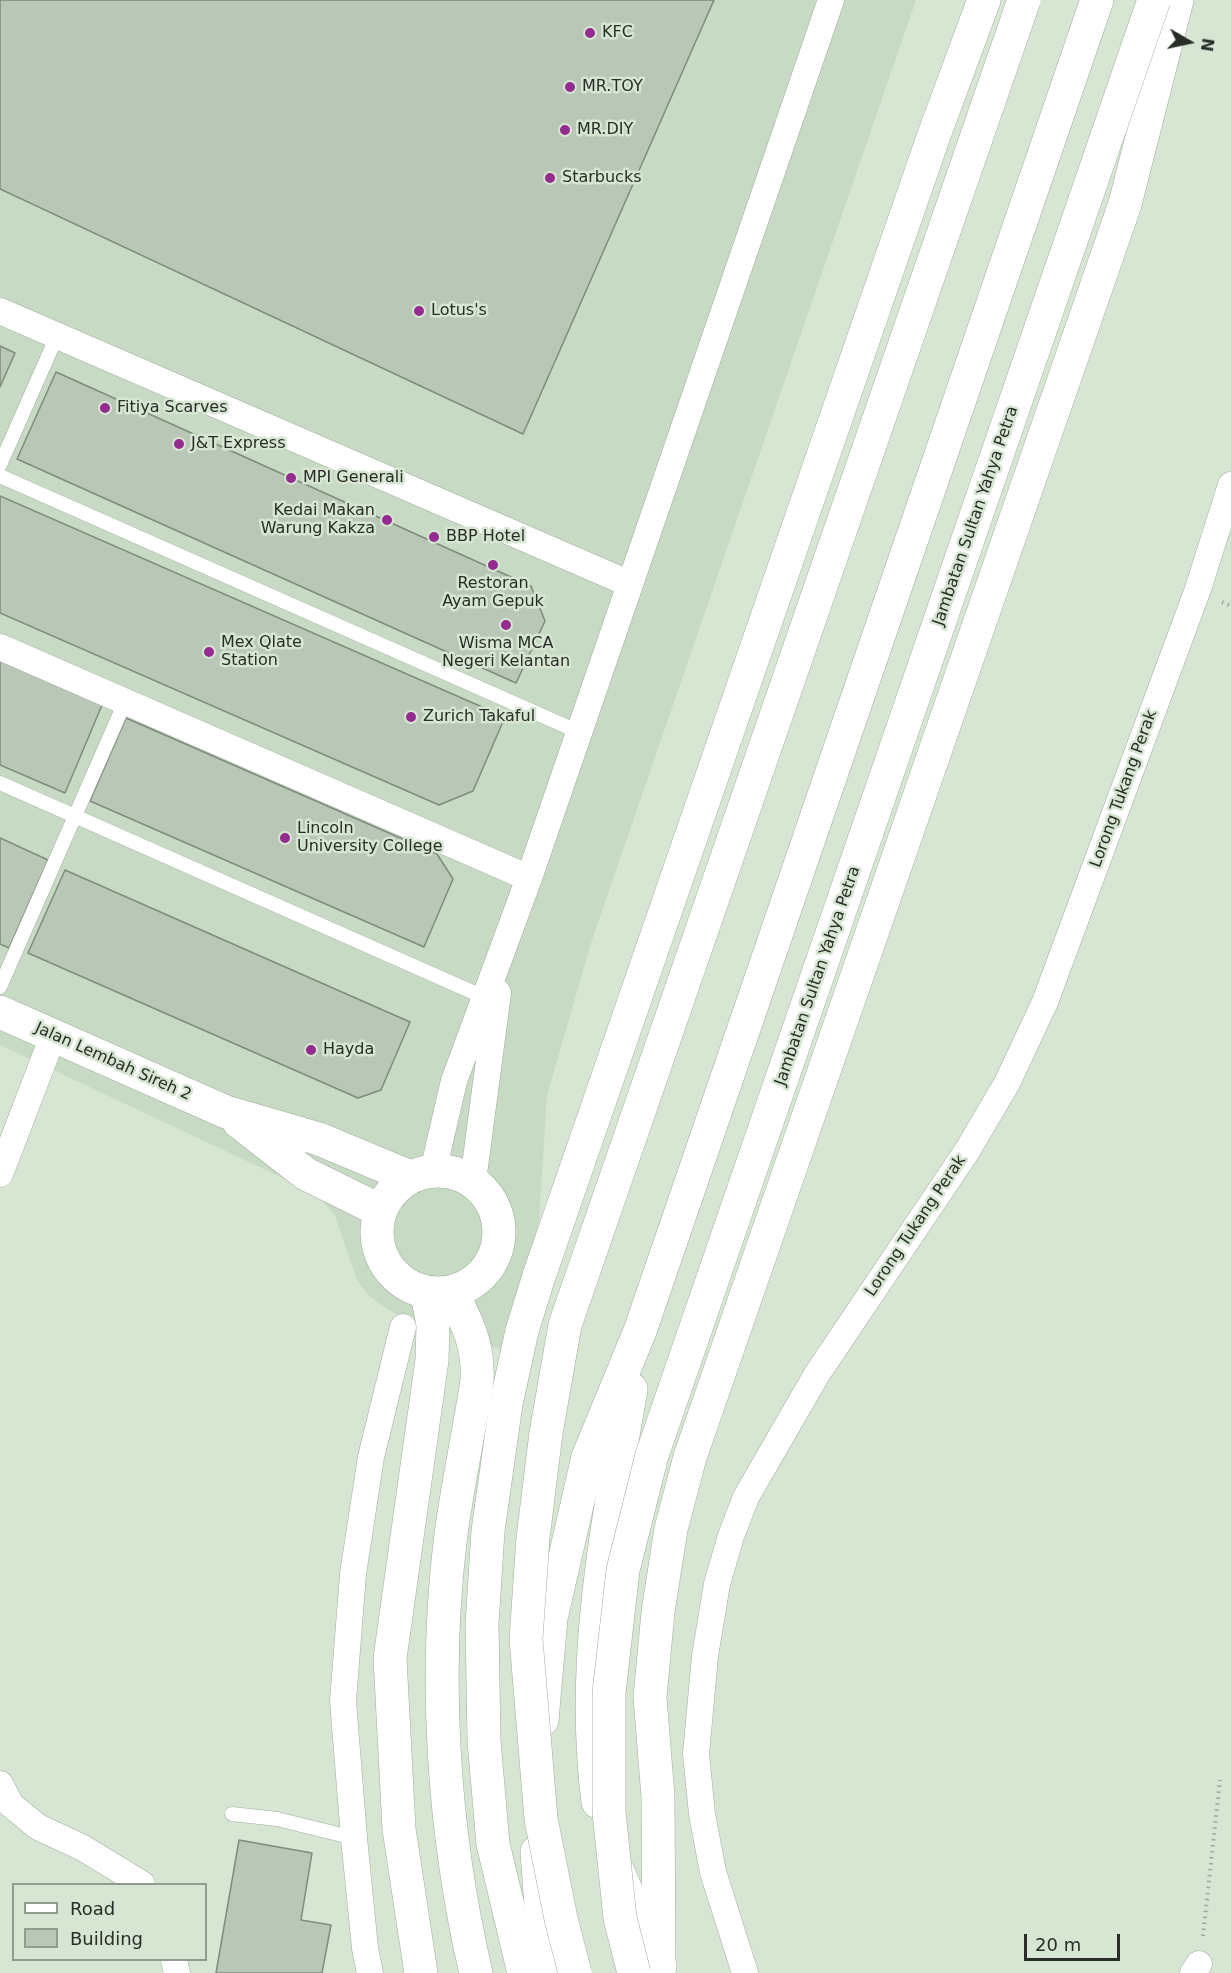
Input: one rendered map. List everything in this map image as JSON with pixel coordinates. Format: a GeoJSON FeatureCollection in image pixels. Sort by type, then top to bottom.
{"type":"FeatureCollection","features":[{"type":"Feature","properties":{"kind":"main road"},"geometry":{"type":"LineString","coordinates":[[530,1971],[493,1844],[484,1741],[482,1624],[488,1531],[506,1404],[522,1331],[539,1276],[934,135],[984,0]]}},
{"type":"Feature","properties":{"kind":"main road"},"geometry":{"type":"LineString","coordinates":[[575,1973],[561,1919],[541,1819],[526,1639],[533,1538],[544,1445],[565,1324],[1023,0]]}},
{"type":"Feature","properties":{"kind":"main road"},"geometry":{"type":"LineString","coordinates":[[530,1971],[544,1695],[551,1618],[588,1457],[640,1331],[1097,0]]}},
{"type":"Feature","properties":{"kind":"main road","name":"Jambatan Sultan Yahya Petra"},"geometry":{"type":"LineString","coordinates":[[652,1971],[620,1918],[609,1812],[609,1693],[623,1570],[652,1455],[1154,0]]}},
{"type":"Feature","properties":{"kind":"main road"},"geometry":{"type":"LineString","coordinates":[[652,1971],[658,1797],[650,1697],[658,1612],[671,1529],[690,1456],[1125,204],[1177,0]]}},
{"type":"Feature","properties":{"kind":"main road","name":"Jalan Lembah Sireh 2"},"geometry":{"type":"LineString","coordinates":[[0,1012],[226,1112]]}},
{"type":"Feature","properties":{"kind":"main road"},"geometry":{"type":"LineString","coordinates":[[226,1112],[319,1138],[422,1174],[454,1173],[473,1181],[488,1196],[496,1214],[499,1234],[495,1253],[485,1270],[471,1284],[440,1292],[411,1287],[396,1277],[385,1263],[379,1246],[377,1228],[381,1211],[388,1197],[398,1186],[422,1174]]}},
{"type":"Feature","properties":{"kind":"main road"},"geometry":{"type":"LineString","coordinates":[[226,1112],[306,1174],[381,1211]]}},
{"type":"Feature","properties":{"kind":"main road"},"geometry":{"type":"LineString","coordinates":[[421,1973],[399,1829],[390,1658],[432,1360],[433,1325],[440,1292]]}},
{"type":"Feature","properties":{"kind":"main road"},"geometry":{"type":"LineString","coordinates":[[440,1292],[473,1337],[478,1361],[477,1381],[451,1534],[442,1645],[444,1742],[454,1848],[476,1973]]}},
{"type":"Feature","properties":{"kind":"main road"},"geometry":{"type":"LineString","coordinates":[[640,1331],[601,1570],[594,1629],[592,1756],[599,1809],[612,1858],[652,1971]]}},
{"type":"Feature","properties":{"kind":"street"},"geometry":{"type":"LineString","coordinates":[[422,1174],[454,1081],[504,951],[831,0]]}},
{"type":"Feature","properties":{"kind":"street"},"geometry":{"type":"LineString","coordinates":[[0,311],[630,584]]}},
{"type":"Feature","properties":{"kind":"street","name":"Lorong Tukang Perak"},"geometry":{"type":"LineString","coordinates":[[745,1973],[713,1872],[702,1814],[696,1754],[705,1656],[717,1584],[732,1536],[746,1497],[817,1374],[967,1151],[1007,1083],[1045,1002],[1198,589],[1231,485]]}},
{"type":"Feature","properties":{"kind":"street"},"geometry":{"type":"LineString","coordinates":[[0,647],[529,878]]}},
{"type":"Feature","properties":{"kind":"street"},"geometry":{"type":"LineString","coordinates":[[473,1181],[504,951]]}},
{"type":"Feature","properties":{"kind":"street"},"geometry":{"type":"LineString","coordinates":[[0,1174],[53,1036]]}},
{"type":"Feature","properties":{"kind":"street"},"geometry":{"type":"LineString","coordinates":[[370,1973],[365,1948],[354,1838],[343,1701],[353,1574],[371,1457],[403,1327]]}},
{"type":"Feature","properties":{"kind":"street"},"geometry":{"type":"LineString","coordinates":[[0,1784],[11,1805],[38,1827],[82,1848],[140,1883]]}},
{"type":"Feature","properties":{"kind":"lane"},"geometry":{"type":"LineString","coordinates":[[0,465],[57,336]]}},
{"type":"Feature","properties":{"kind":"lane"},"geometry":{"type":"LineString","coordinates":[[0,476],[579,732]]}},
{"type":"Feature","properties":{"kind":"lane"},"geometry":{"type":"LineString","coordinates":[[0,987],[125,702]]}},
{"type":"Feature","properties":{"kind":"lane"},"geometry":{"type":"LineString","coordinates":[[0,783],[486,998]]}},
{"type":"Feature","properties":{"kind":"lane"},"geometry":{"type":"LineString","coordinates":[[232,1814],[277,1819],[354,1838]]}},
{"type":"Feature","properties":{"kind":"path"},"geometry":{"type":"LineString","coordinates":[[1196,1968],[1220,1780]]}},
{"type":"Feature","properties":{"kind":"shaded area"},"geometry":{"type":"Polygon","coordinates":[[[0,0],[916,0],[591,943],[547,1096],[539,1222],[533,1258],[503,1350],[412,1321],[390,1311],[369,1296],[357,1280],[335,1216],[321,1199],[304,1188],[0,1045],[0,0]]]}},
{"type":"Feature","properties":{"kind":"building","name":"Lotus's"},"geometry":{"type":"Polygon","coordinates":[[[0,0],[714,0],[523,434],[0,189],[0,0]]]}},
{"type":"Feature","properties":{"kind":"building"},"geometry":{"type":"Polygon","coordinates":[[[0,346],[15,353],[0,387],[0,346]]]}},
{"type":"Feature","properties":{"kind":"building"},"geometry":{"type":"Polygon","coordinates":[[[56,372],[531,586],[545,621],[516,683],[17,459],[56,372]]]}},
{"type":"Feature","properties":{"kind":"building"},"geometry":{"type":"Polygon","coordinates":[[[0,496],[505,717],[473,791],[439,805],[0,613],[0,496]]]}},
{"type":"Feature","properties":{"kind":"building"},"geometry":{"type":"Polygon","coordinates":[[[0,660],[102,705],[65,793],[0,765],[0,660]]]}},
{"type":"Feature","properties":{"kind":"building"},"geometry":{"type":"Polygon","coordinates":[[[126,718],[437,854],[453,879],[424,947],[90,801],[126,718]]]}},
{"type":"Feature","properties":{"kind":"building"},"geometry":{"type":"Polygon","coordinates":[[[0,838],[48,860],[9,948],[0,944],[0,838]]]}},
{"type":"Feature","properties":{"kind":"building"},"geometry":{"type":"Polygon","coordinates":[[[65,870],[410,1022],[381,1090],[358,1098],[28,953],[65,870]]]}},
{"type":"Feature","properties":{"kind":"building"},"geometry":{"type":"Polygon","coordinates":[[[239,1840],[312,1853],[301,1920],[331,1925],[322,1973],[216,1973],[239,1840]]]}},
{"type":"Feature","properties":{"kind":"place","name":"KFC"},"geometry":{"type":"Point","coordinates":[590,33]}},
{"type":"Feature","properties":{"kind":"place","name":"MR.TOY"},"geometry":{"type":"Point","coordinates":[570,87]}},
{"type":"Feature","properties":{"kind":"place","name":"MR.DIY"},"geometry":{"type":"Point","coordinates":[565,130]}},
{"type":"Feature","properties":{"kind":"place","name":"Starbucks"},"geometry":{"type":"Point","coordinates":[550,178]}},
{"type":"Feature","properties":{"kind":"place","name":"Lotus's"},"geometry":{"type":"Point","coordinates":[419,311]}},
{"type":"Feature","properties":{"kind":"place","name":"Fitiya Scarves"},"geometry":{"type":"Point","coordinates":[105,408]}},
{"type":"Feature","properties":{"kind":"place","name":"J&T Express"},"geometry":{"type":"Point","coordinates":[179,444]}},
{"type":"Feature","properties":{"kind":"place","name":"MPI Generali"},"geometry":{"type":"Point","coordinates":[291,478]}},
{"type":"Feature","properties":{"kind":"place","name":"Kedai Makan Warung Kakza"},"geometry":{"type":"Point","coordinates":[387,520]}},
{"type":"Feature","properties":{"kind":"place","name":"BBP Hotel"},"geometry":{"type":"Point","coordinates":[434,537]}},
{"type":"Feature","properties":{"kind":"place","name":"Restoran Ayam Gepuk"},"geometry":{"type":"Point","coordinates":[493,565]}},
{"type":"Feature","properties":{"kind":"place","name":"Wisma MCA Negeri Kelantan"},"geometry":{"type":"Point","coordinates":[506,625]}},
{"type":"Feature","properties":{"kind":"place","name":"Mex Qlate Station"},"geometry":{"type":"Point","coordinates":[209,652]}},
{"type":"Feature","properties":{"kind":"place","name":"Zurich Takaful"},"geometry":{"type":"Point","coordinates":[411,717]}},
{"type":"Feature","properties":{"kind":"place","name":"Lincoln University College"},"geometry":{"type":"Point","coordinates":[285,838]}},
{"type":"Feature","properties":{"kind":"place","name":"Hayda"},"geometry":{"type":"Point","coordinates":[311,1050]}}]}
